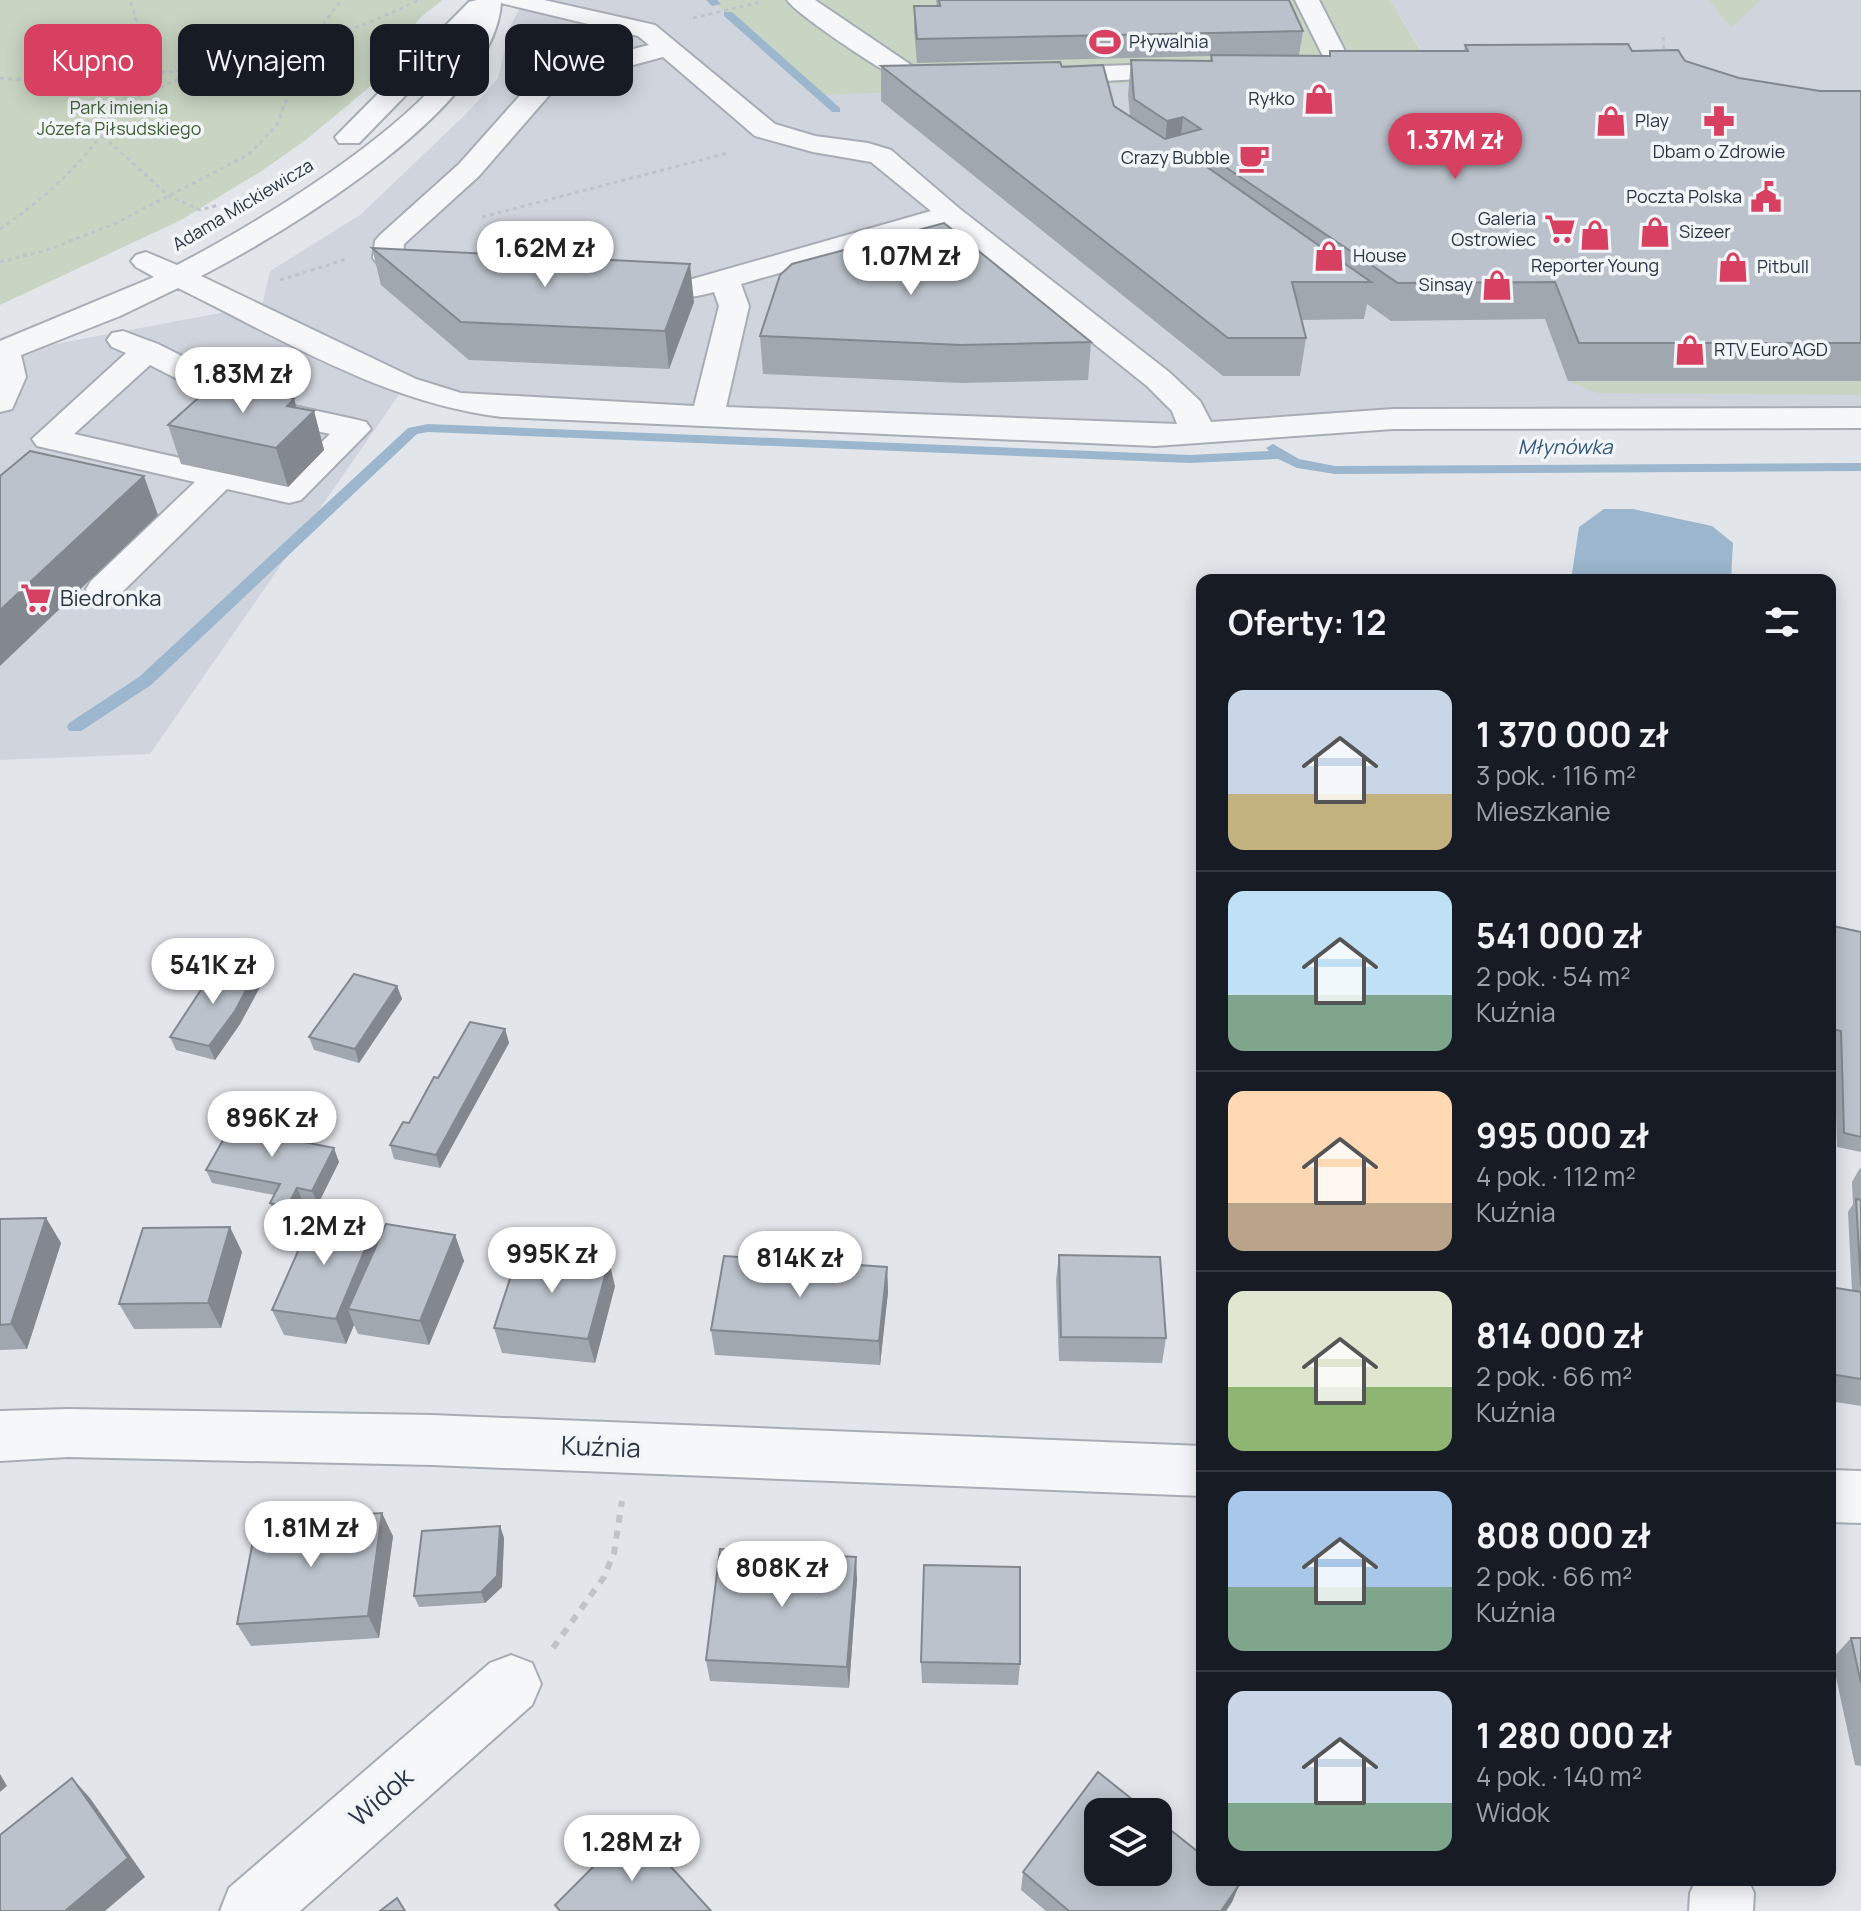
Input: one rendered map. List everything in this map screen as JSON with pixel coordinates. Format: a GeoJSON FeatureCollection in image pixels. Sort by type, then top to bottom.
{"type":"FeatureCollection","features":[{"type":"Feature","properties":{"kind":"street","name":"Adama Mickiewicza"},"geometry":{"type":"LineString","coordinates":[[265,196],[326,156],[354,132],[487,0]]}},
{"type":"Feature","properties":{"kind":"street","name":"Adama Mickiewicza"},"geometry":{"type":"LineString","coordinates":[[1,343],[59,301],[166,261],[234,245],[316,196],[427,107],[460,71],[480,42],[488,20],[487,0]]}},
{"type":"Feature","properties":{"kind":"street"},"geometry":{"type":"LineString","coordinates":[[511,0],[646,30],[765,130],[881,156],[950,215],[1158,379],[1188,408],[1191,421],[1204,433]]}},
{"type":"Feature","properties":{"kind":"street"},"geometry":{"type":"LineString","coordinates":[[799,0],[905,72],[939,79],[971,78]]}},
{"type":"Feature","properties":{"kind":"street"},"geometry":{"type":"LineString","coordinates":[[1307,0],[1339,65]]}},
{"type":"Feature","properties":{"kind":"street"},"geometry":{"type":"LineString","coordinates":[[460,277],[398,268],[388,258],[390,241],[469,170],[549,79],[667,48]]}},
{"type":"Feature","properties":{"kind":"street"},"geometry":{"type":"LineString","coordinates":[[1307,66],[1371,64]]}},
{"type":"Feature","properties":{"kind":"street"},"geometry":{"type":"LineString","coordinates":[[1018,76],[1216,70]]}},
{"type":"Feature","properties":{"kind":"street"},"geometry":{"type":"LineString","coordinates":[[611,285],[690,289],[950,215]]}},
{"type":"Feature","properties":{"kind":"street","name":"Adama Mickiewicza"},"geometry":{"type":"LineString","coordinates":[[220,295],[234,245]]}},
{"type":"Feature","properties":{"kind":"street","name":"Adama Mickiewicza"},"geometry":{"type":"LineString","coordinates":[[1,343],[85,319],[128,300],[166,261]]}},
{"type":"Feature","properties":{"kind":"street"},"geometry":{"type":"LineString","coordinates":[[166,261],[220,295],[405,386],[458,402],[502,407],[1155,436],[1393,419],[1861,418]]}},
{"type":"Feature","properties":{"kind":"street"},"geometry":{"type":"LineString","coordinates":[[708,416],[734,306],[725,280]]}},
{"type":"Feature","properties":{"kind":"street"},"geometry":{"type":"LineString","coordinates":[[128,300],[220,295]]}},
{"type":"Feature","properties":{"kind":"street"},"geometry":{"type":"LineString","coordinates":[[59,301],[85,319],[235,395],[248,406],[354,429],[289,493],[177,468],[178,446]]}},
{"type":"Feature","properties":{"kind":"street"},"geometry":{"type":"LineString","coordinates":[[0,402],[10,377],[1,343]]}},
{"type":"Feature","properties":{"kind":"street"},"geometry":{"type":"LineString","coordinates":[[147,351],[38,449],[178,446],[235,395]]}},
{"type":"Feature","properties":{"kind":"street"},"geometry":{"type":"LineString","coordinates":[[104,589],[220,477]]}},
{"type":"Feature","properties":{"kind":"street","name":"Kuźnia"},"geometry":{"type":"LineString","coordinates":[[0,1436],[68,1433],[416,1440],[1196,1471]]}},
{"type":"Feature","properties":{"kind":"street"},"geometry":{"type":"LineString","coordinates":[[1836,1496],[1861,1497]]}},
{"type":"Feature","properties":{"kind":"street","name":"Widok"},"geometry":{"type":"LineString","coordinates":[[252,1911],[511,1684]]}},
{"type":"Feature","properties":{"kind":"path"},"geometry":{"type":"LineString","coordinates":[[130,0],[137,24]]}},
{"type":"Feature","properties":{"kind":"path"},"geometry":{"type":"LineString","coordinates":[[323,24],[341,0]]}},
{"type":"Feature","properties":{"kind":"path"},"geometry":{"type":"LineString","coordinates":[[354,30],[419,0]]}},
{"type":"Feature","properties":{"kind":"path"},"geometry":{"type":"LineString","coordinates":[[680,21],[770,0]]}},
{"type":"Feature","properties":{"kind":"path"},"geometry":{"type":"LineString","coordinates":[[1663,37],[1664,50],[1670,58]]}},
{"type":"Feature","properties":{"kind":"path"},"geometry":{"type":"LineString","coordinates":[[0,78],[24,79]]}},
{"type":"Feature","properties":{"kind":"path"},"geometry":{"type":"LineString","coordinates":[[17,79],[54,87],[113,120]]}},
{"type":"Feature","properties":{"kind":"path"},"geometry":{"type":"LineString","coordinates":[[122,103],[178,80]]}},
{"type":"Feature","properties":{"kind":"path"},"geometry":{"type":"LineString","coordinates":[[0,229],[29,210],[70,174],[103,136],[126,96]]}},
{"type":"Feature","properties":{"kind":"path"},"geometry":{"type":"LineString","coordinates":[[0,262],[47,250],[114,224],[248,155],[277,125],[290,96]]}},
{"type":"Feature","properties":{"kind":"path"},"geometry":{"type":"LineString","coordinates":[[103,136],[169,196],[200,210],[219,205]]}},
{"type":"Feature","properties":{"kind":"path"},"geometry":{"type":"LineString","coordinates":[[481,217],[786,137]]}},
{"type":"Feature","properties":{"kind":"path"},"geometry":{"type":"LineString","coordinates":[[273,282],[333,266],[390,241]]}},
{"type":"Feature","properties":{"kind":"path"},"geometry":{"type":"LineString","coordinates":[[511,1684],[545,1657],[604,1577],[614,1553],[629,1449]]}},
{"type":"Feature","properties":{"kind":"shaded area"},"geometry":{"type":"Polygon","coordinates":[[[524,0],[711,0],[728,14],[1433,70],[1390,0],[1861,0],[1861,418],[1204,433],[502,407],[405,386],[150,754],[0,760],[0,361],[39,347],[262,305],[270,271],[360,215],[482,96],[489,96],[489,88],[498,78],[505,49],[505,96],[633,96],[633,24],[512,24],[524,0]]]}},
{"type":"Feature","properties":{"kind":"green space","name":"Park imienia Józefa Piłsudskiego"},"geometry":{"type":"Polygon","coordinates":[[[0,0],[443,0],[415,24],[370,24],[370,87],[307,139],[263,170],[181,220],[0,305],[0,0]]]}},
{"type":"Feature","properties":{"kind":"green space"},"geometry":{"type":"Polygon","coordinates":[[[711,0],[1390,0],[1433,71],[819,95],[711,0]]]}},
{"type":"Feature","properties":{"kind":"green space"},"geometry":{"type":"Polygon","coordinates":[[[1709,0],[1761,0],[1731,28],[1709,0]]]}},
{"type":"Feature","properties":{"kind":"green space"},"geometry":{"type":"Polygon","coordinates":[[[1568,381],[1861,381],[1861,395],[1597,393],[1568,381]]]}},
{"type":"Feature","properties":{"kind":"water"},"geometry":{"type":"Polygon","coordinates":[[[1604,509],[1633,509],[1712,526],[1733,543],[1731,574],[1572,574],[1579,527],[1604,509]]]}},
{"type":"Feature","properties":{"kind":"building"},"geometry":{"type":"Polygon","coordinates":[[[939,0],[1289,0],[1303,31],[917,39],[914,6],[940,6],[939,0]]]}},
{"type":"Feature","properties":{"kind":"building","name":"Galeria Ostrowiec"},"geometry":{"type":"Polygon","coordinates":[[[1628,44],[1632,51],[1678,50],[1685,61],[1739,78],[1820,91],[1861,91],[1861,343],[1579,343],[1555,282],[1398,283],[1209,156],[1197,160],[1371,282],[1292,282],[1306,338],[1228,338],[881,66],[1060,62],[1062,67],[1103,65],[1114,106],[1165,139],[1201,129],[1183,117],[1167,121],[1134,99],[1131,60],[1212,61],[1211,55],[1330,56],[1330,51],[1468,51],[1465,45],[1628,44]]]}},
{"type":"Feature","properties":{"kind":"building"},"geometry":{"type":"Polygon","coordinates":[[[944,223],[1091,342],[961,345],[760,336],[780,275],[792,264],[944,223]]]}},
{"type":"Feature","properties":{"kind":"building"},"geometry":{"type":"Polygon","coordinates":[[[372,248],[690,264],[665,331],[461,322],[372,248]]]}},
{"type":"Feature","properties":{"kind":"building"},"geometry":{"type":"Polygon","coordinates":[[[215,383],[277,394],[294,399],[287,406],[314,411],[276,448],[168,425],[215,383]]]}},
{"type":"Feature","properties":{"kind":"building"},"geometry":{"type":"Polygon","coordinates":[[[30,451],[144,476],[0,610],[0,476],[30,451]]]}},
{"type":"Feature","properties":{"kind":"building"},"geometry":{"type":"Polygon","coordinates":[[[1836,927],[1861,932],[1861,1137],[1844,1133],[1841,1031],[1836,1030],[1836,927]]]}},
{"type":"Feature","properties":{"kind":"building"},"geometry":{"type":"Polygon","coordinates":[[[216,967],[255,973],[235,1011],[209,1046],[170,1037],[216,967]]]}},
{"type":"Feature","properties":{"kind":"building"},"geometry":{"type":"Polygon","coordinates":[[[354,974],[397,986],[355,1049],[309,1037],[354,974]]]}},
{"type":"Feature","properties":{"kind":"building"},"geometry":{"type":"Polygon","coordinates":[[[470,1022],[505,1029],[436,1155],[390,1145],[403,1122],[409,1123],[470,1022]]]}},
{"type":"Feature","properties":{"kind":"building"},"geometry":{"type":"Polygon","coordinates":[[[266,1122],[300,1129],[294,1140],[334,1148],[312,1191],[297,1188],[287,1207],[270,1203],[280,1184],[206,1170],[230,1128],[259,1134],[266,1122]]]}},
{"type":"Feature","properties":{"kind":"building"},"geometry":{"type":"Polygon","coordinates":[[[1856,1199],[1861,1200],[1861,1286],[1856,1199]]]}},
{"type":"Feature","properties":{"kind":"building"},"geometry":{"type":"Polygon","coordinates":[[[314,1215],[376,1223],[336,1319],[272,1310],[314,1215]]]}},
{"type":"Feature","properties":{"kind":"building"},"geometry":{"type":"Polygon","coordinates":[[[46,1218],[11,1324],[0,1325],[0,1219],[46,1218]]]}},
{"type":"Feature","properties":{"kind":"building"},"geometry":{"type":"Polygon","coordinates":[[[386,1224],[455,1235],[420,1321],[348,1309],[386,1224]]]}},
{"type":"Feature","properties":{"kind":"building"},"geometry":{"type":"Polygon","coordinates":[[[230,1227],[208,1303],[119,1304],[143,1228],[230,1227]]]}},
{"type":"Feature","properties":{"kind":"building"},"geometry":{"type":"Polygon","coordinates":[[[519,1251],[609,1261],[588,1339],[494,1328],[519,1251]]]}},
{"type":"Feature","properties":{"kind":"building"},"geometry":{"type":"Polygon","coordinates":[[[1059,1255],[1160,1257],[1166,1338],[1061,1337],[1059,1255]]]}},
{"type":"Feature","properties":{"kind":"building"},"geometry":{"type":"Polygon","coordinates":[[[724,1256],[887,1267],[879,1341],[711,1330],[724,1256]]]}},
{"type":"Feature","properties":{"kind":"building"},"geometry":{"type":"Polygon","coordinates":[[[1836,1288],[1861,1292],[1861,1379],[1836,1375],[1836,1288]]]}},
{"type":"Feature","properties":{"kind":"building"},"geometry":{"type":"Polygon","coordinates":[[[382,1513],[368,1616],[237,1624],[257,1520],[382,1513]]]}},
{"type":"Feature","properties":{"kind":"building"},"geometry":{"type":"Polygon","coordinates":[[[500,1526],[497,1576],[481,1592],[414,1596],[422,1531],[500,1526]]]}},
{"type":"Feature","properties":{"kind":"building"},"geometry":{"type":"Polygon","coordinates":[[[720,1549],[856,1557],[847,1667],[706,1660],[720,1549]]]}},
{"type":"Feature","properties":{"kind":"building"},"geometry":{"type":"Polygon","coordinates":[[[924,1565],[1020,1567],[1020,1664],[921,1662],[924,1565]]]}},
{"type":"Feature","properties":{"kind":"building"},"geometry":{"type":"Polygon","coordinates":[[[1851,1638],[1861,1638],[1861,1683],[1851,1638]]]}},
{"type":"Feature","properties":{"kind":"building"},"geometry":{"type":"Polygon","coordinates":[[[1098,1772],[1130,1798],[1084,1798],[1084,1886],[1172,1886],[1172,1831],[1196,1850],[1196,1886],[1238,1886],[1221,1911],[1069,1911],[1023,1872],[1098,1772]]]}},
{"type":"Feature","properties":{"kind":"building"},"geometry":{"type":"Polygon","coordinates":[[[72,1778],[128,1858],[65,1911],[0,1911],[0,1835],[72,1778]]]}},
{"type":"Feature","properties":{"kind":"building"},"geometry":{"type":"Polygon","coordinates":[[[634,1826],[711,1911],[560,1911],[555,1905],[634,1826]]]}},
{"type":"Feature","properties":{"kind":"building"},"geometry":{"type":"Polygon","coordinates":[[[397,1898],[405,1911],[380,1911],[397,1898]]]}},
{"type":"Feature","properties":{"kind":"waterway","name":"Młynówka"},"geometry":{"type":"LineString","coordinates":[[711,0],[716,4]]}},
{"type":"Feature","properties":{"kind":"waterway","name":"Młynówka"},"geometry":{"type":"LineString","coordinates":[[728,14],[836,110]]}},
{"type":"Feature","properties":{"kind":"waterway"},"geometry":{"type":"LineString","coordinates":[[75,727],[145,681],[413,431],[428,428],[1190,459],[1279,455]]}},
{"type":"Feature","properties":{"kind":"waterway","name":"Młynówka"},"geometry":{"type":"LineString","coordinates":[[1273,448],[1294,462],[1335,470],[1861,467]]}},
{"type":"Feature","properties":{"kind":"place","name":"Pływalnia"},"geometry":{"type":"Point","coordinates":[1105,42]}},
{"type":"Feature","properties":{"kind":"place","name":"Ryłko"},"geometry":{"type":"Point","coordinates":[1319,99]}},
{"type":"Feature","properties":{"kind":"place","name":"Play"},"geometry":{"type":"Point","coordinates":[1611,121]}},
{"type":"Feature","properties":{"kind":"place","name":"Dbam o Zdrowie"},"geometry":{"type":"Point","coordinates":[1719,121]}},
{"type":"Feature","properties":{"kind":"place","name":"Crazy Bubble"},"geometry":{"type":"Point","coordinates":[1254,158]}},
{"type":"Feature","properties":{"kind":"place","name":"Poczta Polska"},"geometry":{"type":"Point","coordinates":[1766,197]}},
{"type":"Feature","properties":{"kind":"place","name":"Galeria Ostrowiec"},"geometry":{"type":"Point","coordinates":[1560,229]}},
{"type":"Feature","properties":{"kind":"place","name":"Sizeer"},"geometry":{"type":"Point","coordinates":[1655,232]}},
{"type":"Feature","properties":{"kind":"place","name":"Reporter Young"},"geometry":{"type":"Point","coordinates":[1595,235]}},
{"type":"Feature","properties":{"kind":"place","name":"House"},"geometry":{"type":"Point","coordinates":[1329,256]}},
{"type":"Feature","properties":{"kind":"place","name":"Pitbull"},"geometry":{"type":"Point","coordinates":[1733,267]}},
{"type":"Feature","properties":{"kind":"place","name":"Sinsay"},"geometry":{"type":"Point","coordinates":[1497,285]}},
{"type":"Feature","properties":{"kind":"place","name":"RTV Euro AGD"},"geometry":{"type":"Point","coordinates":[1690,350]}},
{"type":"Feature","properties":{"kind":"place","name":"Biedronka"},"geometry":{"type":"Point","coordinates":[36,598]}}]}
